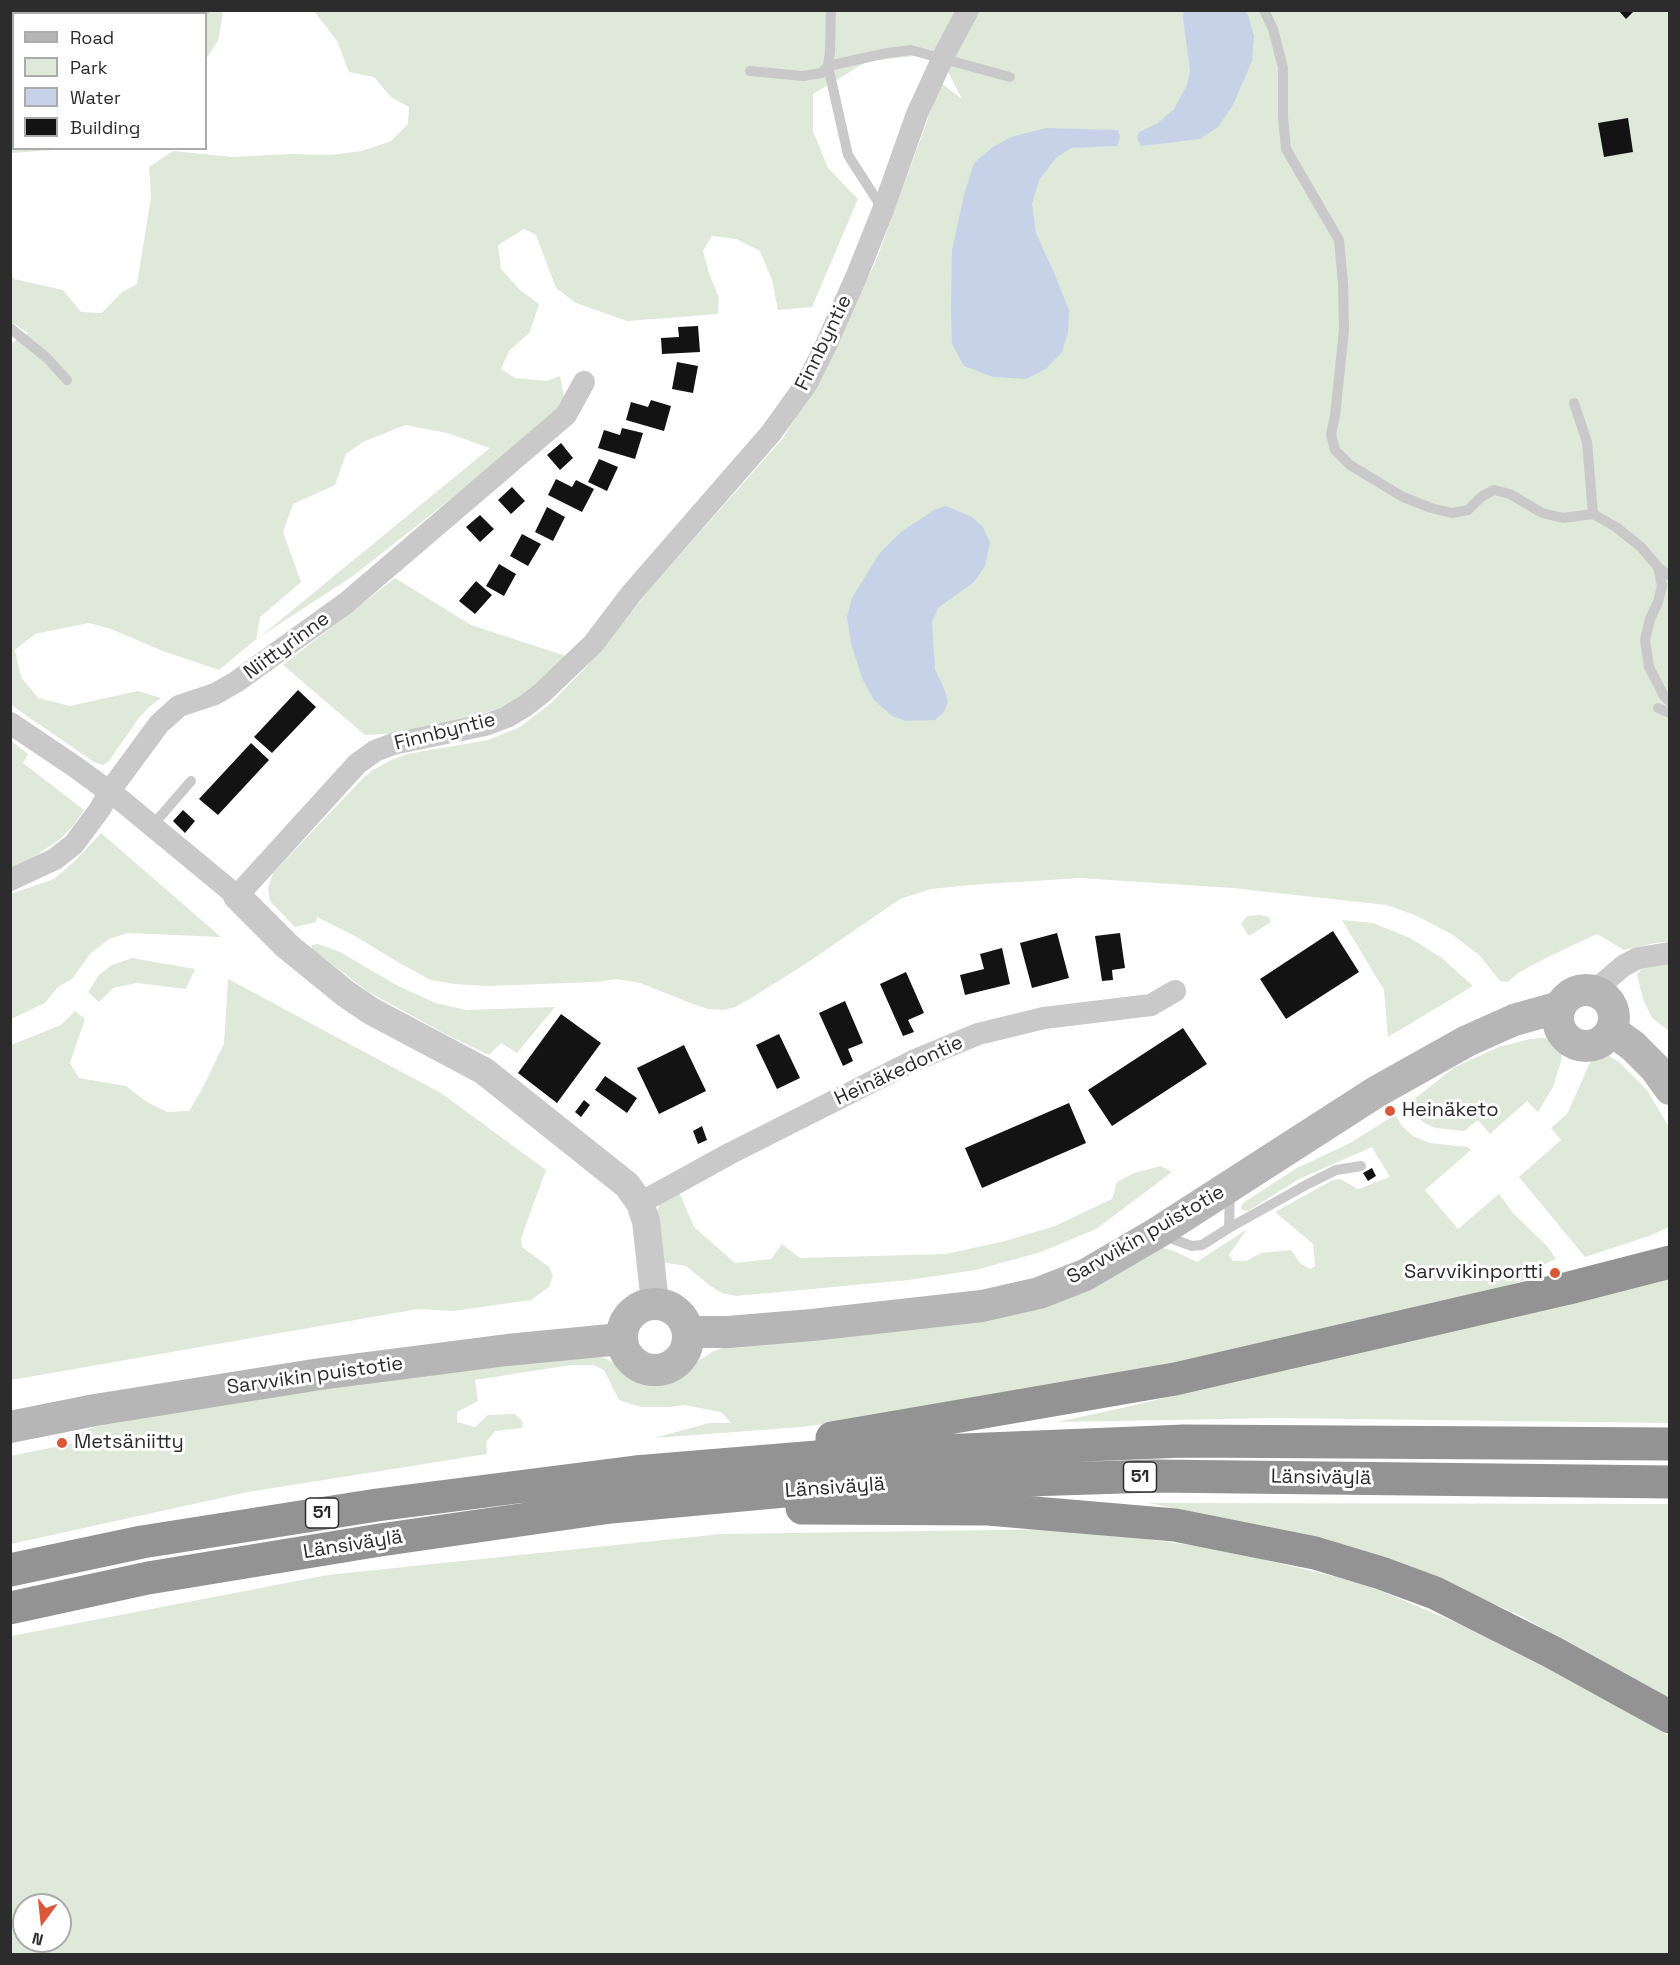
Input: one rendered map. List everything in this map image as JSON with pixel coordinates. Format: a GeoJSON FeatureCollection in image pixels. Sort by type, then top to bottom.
{"type":"FeatureCollection","features":[{"type":"Feature","properties":{"kind":"highway"},"geometry":{"type":"LineString","coordinates":[[635,1472],[1175,1379],[1569,1288],[1670,1262]]}},
{"type":"Feature","properties":{"kind":"highway","name":"Länsiväylä"},"geometry":{"type":"LineString","coordinates":[[10,1570],[142,1542],[377,1505],[635,1472],[841,1455],[1184,1441],[1670,1444]]}},
{"type":"Feature","properties":{"kind":"highway","name":"Länsiväylä"},"geometry":{"type":"LineString","coordinates":[[10,1608],[172,1574],[380,1540],[611,1507],[839,1486],[1154,1476],[1670,1482]]}},
{"type":"Feature","properties":{"kind":"highway"},"geometry":{"type":"LineString","coordinates":[[611,1507],[988,1509],[1175,1525],[1245,1538],[1315,1553],[1381,1573],[1435,1593],[1552,1652],[1670,1717]]}},
{"type":"Feature","properties":{"kind":"main road"},"geometry":{"type":"LineString","coordinates":[[1594,991],[1610,1003],[1614,1021],[1611,1030],[1600,1042],[1586,1046],[1578,1044],[1565,1035],[1560,1028],[1558,1021],[1560,1007],[1567,997],[1575,992],[1594,991]]}},
{"type":"Feature","properties":{"kind":"main road","name":"Sarvvikin puistotie"},"geometry":{"type":"LineString","coordinates":[[688,1332],[728,1332],[812,1325],[982,1306],[1039,1293],[1084,1275],[1157,1233],[1376,1092],[1467,1041],[1514,1020],[1560,1007]]}},
{"type":"Feature","properties":{"kind":"main road"},"geometry":{"type":"LineString","coordinates":[[1611,1030],[1633,1046],[1655,1068],[1670,1089]]}},
{"type":"Feature","properties":{"kind":"main road"},"geometry":{"type":"LineString","coordinates":[[655,1303],[667,1305],[677,1311],[685,1321],[688,1332],[688,1344],[683,1355],[675,1364],[665,1369],[653,1370],[631,1361],[624,1351],[621,1339],[622,1328],[627,1318],[635,1310],[655,1303]]}},
{"type":"Feature","properties":{"kind":"main road","name":"Sarvvikin puistotie"},"geometry":{"type":"LineString","coordinates":[[10,1427],[95,1410],[320,1374],[507,1350],[621,1339]]}},
{"type":"Feature","properties":{"kind":"street","name":"Finnbyntie"},"geometry":{"type":"LineString","coordinates":[[237,896],[357,764],[375,751],[393,744],[485,726],[507,717],[543,692],[593,644],[632,594],[771,434],[807,382],[840,315],[883,210],[917,114],[968,10]]}},
{"type":"Feature","properties":{"kind":"street","name":"Niittyrinne"},"geometry":{"type":"LineString","coordinates":[[10,880],[55,859],[74,844],[159,724],[179,706],[215,694],[236,682],[346,603],[566,416],[584,382]]}},
{"type":"Feature","properties":{"kind":"street"},"geometry":{"type":"LineString","coordinates":[[10,723],[74,766],[152,826],[237,896],[287,946],[346,994],[371,1011],[484,1071],[627,1185],[640,1203],[646,1221],[655,1303]]}},
{"type":"Feature","properties":{"kind":"street"},"geometry":{"type":"LineString","coordinates":[[1594,991],[1623,966],[1638,958],[1670,953]]}},
{"type":"Feature","properties":{"kind":"street","name":"Heinäkedontie"},"geometry":{"type":"LineString","coordinates":[[640,1203],[731,1153],[913,1061],[978,1034],[1044,1018],[1150,1005],[1175,991]]}},
{"type":"Feature","properties":{"kind":"lane"},"geometry":{"type":"LineString","coordinates":[[831,10],[828,66],[848,155],[883,210]]}},
{"type":"Feature","properties":{"kind":"lane"},"geometry":{"type":"LineString","coordinates":[[1264,10],[1273,29],[1283,68],[1283,117],[1286,149],[1339,240],[1344,330],[1331,434],[1335,450],[1350,465],[1403,497],[1431,508],[1452,513],[1468,510],[1481,497],[1494,490],[1510,494],[1542,513],[1563,518],[1593,514],[1616,526],[1670,576]]}},
{"type":"Feature","properties":{"kind":"lane"},"geometry":{"type":"LineString","coordinates":[[750,70],[803,76],[821,73],[828,66],[911,50],[1010,78]]}},
{"type":"Feature","properties":{"kind":"lane"},"geometry":{"type":"LineString","coordinates":[[10,328],[47,358],[67,380]]}},
{"type":"Feature","properties":{"kind":"lane"},"geometry":{"type":"LineString","coordinates":[[1574,403],[1587,442],[1593,514]]}},
{"type":"Feature","properties":{"kind":"lane"},"geometry":{"type":"LineString","coordinates":[[1658,567],[1662,586],[1645,640],[1649,667],[1664,696],[1670,702]]}},
{"type":"Feature","properties":{"kind":"lane"},"geometry":{"type":"LineString","coordinates":[[1658,708],[1670,713]]}},
{"type":"Feature","properties":{"kind":"lane"},"geometry":{"type":"LineString","coordinates":[[152,826],[191,781]]}},
{"type":"Feature","properties":{"kind":"lane"},"geometry":{"type":"LineString","coordinates":[[1157,1233],[1192,1246],[1202,1245],[1336,1170],[1360,1166]]}},
{"type":"Feature","properties":{"kind":"lane"},"geometry":{"type":"LineString","coordinates":[[1229,1228],[1230,1186]]}},
{"type":"Feature","properties":{"kind":"green space"},"geometry":{"type":"Polygon","coordinates":[[[220,10],[223,14],[218,41],[207,58],[207,12],[177,12],[220,10]]]}},
{"type":"Feature","properties":{"kind":"green space"},"geometry":{"type":"Polygon","coordinates":[[[10,11],[177,12],[12,12],[12,150],[53,150],[11,153],[10,11]]]}},
{"type":"Feature","properties":{"kind":"green space"},"geometry":{"type":"Polygon","coordinates":[[[314,11],[1669,11],[1669,942],[1624,950],[1597,934],[1518,973],[1508,982],[1500,981],[1479,955],[1453,935],[1417,916],[1387,905],[1232,888],[1080,878],[970,885],[931,889],[900,899],[807,963],[751,998],[724,1010],[708,1009],[640,983],[616,979],[595,982],[489,986],[431,980],[317,917],[316,922],[295,927],[270,901],[268,888],[273,873],[363,778],[389,761],[407,754],[488,740],[520,727],[550,704],[587,666],[650,589],[783,438],[830,360],[877,258],[941,83],[962,99],[942,60],[944,53],[868,61],[813,94],[813,131],[828,168],[858,199],[812,307],[778,310],[772,280],[760,251],[736,239],[712,236],[703,251],[719,298],[718,314],[627,321],[576,303],[556,288],[536,235],[524,229],[498,245],[501,269],[520,290],[539,304],[530,332],[509,351],[501,369],[515,378],[547,381],[560,376],[564,397],[558,409],[499,461],[353,576],[260,637],[490,448],[447,433],[405,425],[363,442],[346,454],[335,485],[293,504],[283,532],[301,582],[260,617],[256,639],[219,670],[163,651],[111,629],[89,623],[35,634],[15,650],[21,677],[38,698],[70,706],[138,691],[161,698],[138,719],[109,761],[103,765],[94,762],[11,705],[10,344],[28,333],[11,322],[10,274],[14,279],[63,290],[81,312],[102,313],[122,292],[137,284],[151,197],[149,167],[173,151],[232,157],[330,155],[362,151],[391,141],[408,124],[409,107],[391,97],[374,77],[349,72],[337,41],[314,11]]]}},
{"type":"Feature","properties":{"kind":"green space"},"geometry":{"type":"Polygon","coordinates":[[[395,578],[471,625],[569,657],[510,704],[459,722],[402,733],[365,735],[283,665],[395,578]]]}},
{"type":"Feature","properties":{"kind":"green space"},"geometry":{"type":"Polygon","coordinates":[[[10,740],[28,754],[23,763],[84,810],[74,825],[60,839],[35,856],[11,868],[10,740]]]}},
{"type":"Feature","properties":{"kind":"green space"},"geometry":{"type":"Polygon","coordinates":[[[101,833],[221,937],[128,933],[109,939],[90,954],[72,979],[58,987],[45,1003],[11,1019],[11,894],[54,879],[76,860],[101,833]]]}},
{"type":"Feature","properties":{"kind":"green space"},"geometry":{"type":"Polygon","coordinates":[[[1247,916],[1269,917],[1271,922],[1249,936],[1241,924],[1247,916]]]}},
{"type":"Feature","properties":{"kind":"green space"},"geometry":{"type":"Polygon","coordinates":[[[1342,920],[1373,923],[1410,938],[1442,958],[1473,986],[1388,1037],[1384,990],[1342,920]]]}},
{"type":"Feature","properties":{"kind":"green space"},"geometry":{"type":"Polygon","coordinates":[[[318,944],[340,952],[398,986],[436,1003],[466,1010],[555,1007],[517,1053],[501,1043],[489,1055],[445,1034],[367,991],[312,949],[312,945],[318,944]]]}},
{"type":"Feature","properties":{"kind":"green space"},"geometry":{"type":"Polygon","coordinates":[[[132,958],[195,969],[186,989],[137,983],[113,988],[99,1002],[88,992],[99,975],[112,965],[132,958]]]}},
{"type":"Feature","properties":{"kind":"green space"},"geometry":{"type":"Polygon","coordinates":[[[1669,962],[1669,1031],[1652,1018],[1643,999],[1637,975],[1642,968],[1669,962]]]}},
{"type":"Feature","properties":{"kind":"green space"},"geometry":{"type":"Polygon","coordinates":[[[228,979],[441,1093],[546,1170],[521,1238],[522,1247],[549,1267],[553,1276],[549,1287],[531,1300],[453,1311],[418,1309],[11,1380],[11,1045],[61,1025],[75,1011],[85,1019],[70,1063],[79,1078],[126,1086],[147,1102],[167,1112],[189,1111],[224,1044],[228,979]]]}},
{"type":"Feature","properties":{"kind":"green space"},"geometry":{"type":"Polygon","coordinates":[[[1544,1038],[1558,1043],[1562,1058],[1553,1087],[1538,1112],[1527,1101],[1490,1134],[1478,1120],[1464,1131],[1436,1128],[1424,1123],[1409,1103],[1455,1067],[1499,1047],[1544,1038]]]}},
{"type":"Feature","properties":{"kind":"green space"},"geometry":{"type":"Polygon","coordinates":[[[1608,1055],[1620,1063],[1647,1090],[1669,1127],[1669,1227],[1652,1235],[1585,1257],[1519,1177],[1561,1140],[1551,1128],[1567,1114],[1592,1058],[1608,1055]]]}},
{"type":"Feature","properties":{"kind":"green space"},"geometry":{"type":"Polygon","coordinates":[[[1395,1115],[1402,1126],[1413,1136],[1430,1143],[1467,1147],[1471,1150],[1425,1190],[1458,1229],[1499,1194],[1513,1213],[1548,1247],[1556,1259],[1543,1265],[1538,1276],[1457,1301],[1133,1378],[882,1417],[801,1427],[654,1438],[709,1423],[731,1423],[721,1412],[684,1405],[641,1407],[619,1400],[604,1370],[593,1365],[571,1365],[475,1380],[478,1401],[457,1412],[457,1422],[475,1427],[488,1415],[515,1414],[523,1422],[522,1428],[495,1431],[486,1442],[487,1454],[248,1492],[11,1544],[10,1456],[75,1443],[75,1435],[109,1421],[217,1402],[584,1354],[605,1358],[640,1380],[651,1383],[673,1382],[698,1361],[730,1345],[800,1337],[1154,1249],[1163,1248],[1174,1251],[1197,1262],[1247,1229],[1229,1255],[1233,1261],[1246,1261],[1261,1253],[1291,1250],[1300,1263],[1310,1269],[1315,1266],[1313,1244],[1275,1212],[1331,1181],[1340,1179],[1358,1189],[1390,1177],[1372,1147],[1299,1179],[1248,1211],[1242,1210],[1243,1203],[1295,1169],[1350,1143],[1395,1115]]]}},
{"type":"Feature","properties":{"kind":"green space"},"geometry":{"type":"Polygon","coordinates":[[[1161,1166],[1172,1172],[1096,1229],[1041,1252],[976,1270],[909,1280],[736,1296],[722,1293],[686,1266],[661,1262],[655,1216],[661,1201],[670,1194],[680,1194],[694,1227],[735,1263],[771,1259],[782,1244],[800,1258],[946,1254],[1005,1241],[1055,1226],[1112,1199],[1117,1182],[1134,1173],[1161,1166]]]}},
{"type":"Feature","properties":{"kind":"green space"},"geometry":{"type":"Polygon","coordinates":[[[1669,1276],[1669,1423],[1276,1418],[1057,1422],[1131,1406],[1669,1276]]]}},
{"type":"Feature","properties":{"kind":"green space"},"geometry":{"type":"Polygon","coordinates":[[[1148,1503],[1669,1504],[1669,1701],[1523,1617],[1427,1574],[1326,1539],[1148,1503]]]}},
{"type":"Feature","properties":{"kind":"green space"},"geometry":{"type":"Polygon","coordinates":[[[1071,1529],[1220,1549],[1362,1583],[1524,1651],[1669,1736],[1669,1954],[11,1954],[11,1636],[328,1575],[721,1534],[1071,1529]]]}},
{"type":"Feature","properties":{"kind":"water"},"geometry":{"type":"Polygon","coordinates":[[[1184,11],[1245,11],[1254,36],[1252,61],[1233,105],[1218,127],[1200,139],[1141,146],[1137,138],[1139,132],[1158,123],[1174,109],[1187,85],[1190,71],[1184,11]]]}},
{"type":"Feature","properties":{"kind":"water"},"geometry":{"type":"Polygon","coordinates":[[[1046,128],[1118,130],[1120,137],[1117,146],[1071,148],[1056,158],[1039,180],[1032,204],[1036,233],[1069,310],[1068,332],[1062,352],[1046,369],[1026,379],[993,377],[964,366],[952,344],[952,250],[964,195],[974,163],[993,147],[1011,137],[1046,128]]]}},
{"type":"Feature","properties":{"kind":"water"},"geometry":{"type":"Polygon","coordinates":[[[946,506],[972,517],[983,527],[990,542],[985,566],[974,582],[938,608],[932,622],[935,669],[948,702],[944,712],[935,720],[906,721],[892,716],[874,700],[862,678],[851,643],[847,617],[852,598],[879,554],[901,532],[934,510],[946,506]]]}},
{"type":"Feature","properties":{"kind":"building"},"geometry":{"type":"Polygon","coordinates":[[[1618,10],[1635,10],[1626,19],[1618,10]]]}},
{"type":"Feature","properties":{"kind":"building"},"geometry":{"type":"Polygon","coordinates":[[[1628,118],[1633,152],[1604,157],[1598,123],[1628,118]]]}},
{"type":"Feature","properties":{"kind":"building"},"geometry":{"type":"Polygon","coordinates":[[[698,326],[700,352],[662,354],[661,338],[679,337],[678,327],[698,326]]]}},
{"type":"Feature","properties":{"kind":"building"},"geometry":{"type":"Polygon","coordinates":[[[677,362],[698,366],[693,393],[672,389],[677,362]]]}},
{"type":"Feature","properties":{"kind":"building"},"geometry":{"type":"Polygon","coordinates":[[[651,400],[671,406],[664,431],[626,420],[631,402],[648,407],[651,400]]]}},
{"type":"Feature","properties":{"kind":"building"},"geometry":{"type":"Polygon","coordinates":[[[622,428],[643,433],[635,459],[598,448],[604,430],[620,435],[622,428]]]}},
{"type":"Feature","properties":{"kind":"building"},"geometry":{"type":"Polygon","coordinates":[[[561,443],[573,458],[560,470],[547,455],[561,443]]]}},
{"type":"Feature","properties":{"kind":"building"},"geometry":{"type":"Polygon","coordinates":[[[599,459],[618,467],[607,491],[588,482],[599,459]]]}},
{"type":"Feature","properties":{"kind":"building"},"geometry":{"type":"Polygon","coordinates":[[[556,479],[572,487],[576,480],[594,489],[582,512],[548,495],[556,479]]]}},
{"type":"Feature","properties":{"kind":"building"},"geometry":{"type":"Polygon","coordinates":[[[512,487],[525,501],[511,514],[498,500],[512,487]]]}},
{"type":"Feature","properties":{"kind":"building"},"geometry":{"type":"Polygon","coordinates":[[[547,507],[565,517],[553,541],[535,532],[547,507]]]}},
{"type":"Feature","properties":{"kind":"building"},"geometry":{"type":"Polygon","coordinates":[[[480,515],[494,529],[480,542],[466,527],[480,515]]]}},
{"type":"Feature","properties":{"kind":"building"},"geometry":{"type":"Polygon","coordinates":[[[522,534],[541,544],[528,566],[510,556],[522,534]]]}},
{"type":"Feature","properties":{"kind":"building"},"geometry":{"type":"Polygon","coordinates":[[[499,564],[516,574],[504,596],[486,586],[499,564]]]}},
{"type":"Feature","properties":{"kind":"building"},"geometry":{"type":"Polygon","coordinates":[[[476,581],[492,595],[475,614],[459,601],[476,581]]]}},
{"type":"Feature","properties":{"kind":"building"},"geometry":{"type":"Polygon","coordinates":[[[298,690],[316,707],[272,753],[254,737],[298,690]]]}},
{"type":"Feature","properties":{"kind":"building"},"geometry":{"type":"Polygon","coordinates":[[[251,743],[269,760],[218,815],[199,799],[251,743]]]}},
{"type":"Feature","properties":{"kind":"building"},"geometry":{"type":"Polygon","coordinates":[[[183,810],[195,821],[185,833],[173,821],[183,810]]]}},
{"type":"Feature","properties":{"kind":"building"},"geometry":{"type":"Polygon","coordinates":[[[1333,931],[1359,972],[1286,1019],[1260,979],[1333,931]]]}},
{"type":"Feature","properties":{"kind":"building"},"geometry":{"type":"Polygon","coordinates":[[[1057,933],[1069,978],[1032,988],[1020,943],[1057,933]]]}},
{"type":"Feature","properties":{"kind":"building"},"geometry":{"type":"Polygon","coordinates":[[[1120,933],[1125,968],[1112,970],[1113,980],[1102,981],[1095,936],[1120,933]]]}},
{"type":"Feature","properties":{"kind":"building"},"geometry":{"type":"Polygon","coordinates":[[[1002,948],[1010,984],[965,995],[960,975],[984,969],[980,954],[1002,948]]]}},
{"type":"Feature","properties":{"kind":"building"},"geometry":{"type":"Polygon","coordinates":[[[906,972],[924,1013],[908,1020],[914,1032],[903,1036],[880,984],[906,972]]]}},
{"type":"Feature","properties":{"kind":"building"},"geometry":{"type":"Polygon","coordinates":[[[845,1001],[863,1043],[848,1049],[853,1061],[843,1066],[819,1013],[845,1001]]]}},
{"type":"Feature","properties":{"kind":"building"},"geometry":{"type":"Polygon","coordinates":[[[561,1014],[601,1043],[557,1103],[518,1073],[561,1014]]]}},
{"type":"Feature","properties":{"kind":"building"},"geometry":{"type":"Polygon","coordinates":[[[1183,1028],[1207,1064],[1112,1126],[1088,1090],[1183,1028]]]}},
{"type":"Feature","properties":{"kind":"building"},"geometry":{"type":"Polygon","coordinates":[[[779,1034],[800,1078],[777,1089],[756,1045],[779,1034]]]}},
{"type":"Feature","properties":{"kind":"building"},"geometry":{"type":"Polygon","coordinates":[[[684,1045],[706,1091],[659,1114],[637,1068],[684,1045]]]}},
{"type":"Feature","properties":{"kind":"building"},"geometry":{"type":"Polygon","coordinates":[[[605,1076],[637,1098],[627,1113],[595,1090],[605,1076]]]}},
{"type":"Feature","properties":{"kind":"building"},"geometry":{"type":"Polygon","coordinates":[[[584,1100],[590,1105],[581,1117],[575,1112],[584,1100]]]}},
{"type":"Feature","properties":{"kind":"building"},"geometry":{"type":"Polygon","coordinates":[[[1069,1103],[1086,1143],[982,1188],[965,1148],[1069,1103]]]}},
{"type":"Feature","properties":{"kind":"building"},"geometry":{"type":"Polygon","coordinates":[[[702,1126],[707,1140],[698,1144],[693,1131],[702,1126]]]}},
{"type":"Feature","properties":{"kind":"building"},"geometry":{"type":"Polygon","coordinates":[[[1372,1168],[1376,1176],[1368,1181],[1363,1173],[1372,1168]]]}},
{"type":"Feature","properties":{"kind":"place","name":"Heinäketo"},"geometry":{"type":"Point","coordinates":[1390,1111]}},
{"type":"Feature","properties":{"kind":"place","name":"Sarvvikinportti"},"geometry":{"type":"Point","coordinates":[1555,1273]}},
{"type":"Feature","properties":{"kind":"place","name":"Metsäniitty"},"geometry":{"type":"Point","coordinates":[62,1443]}}]}
